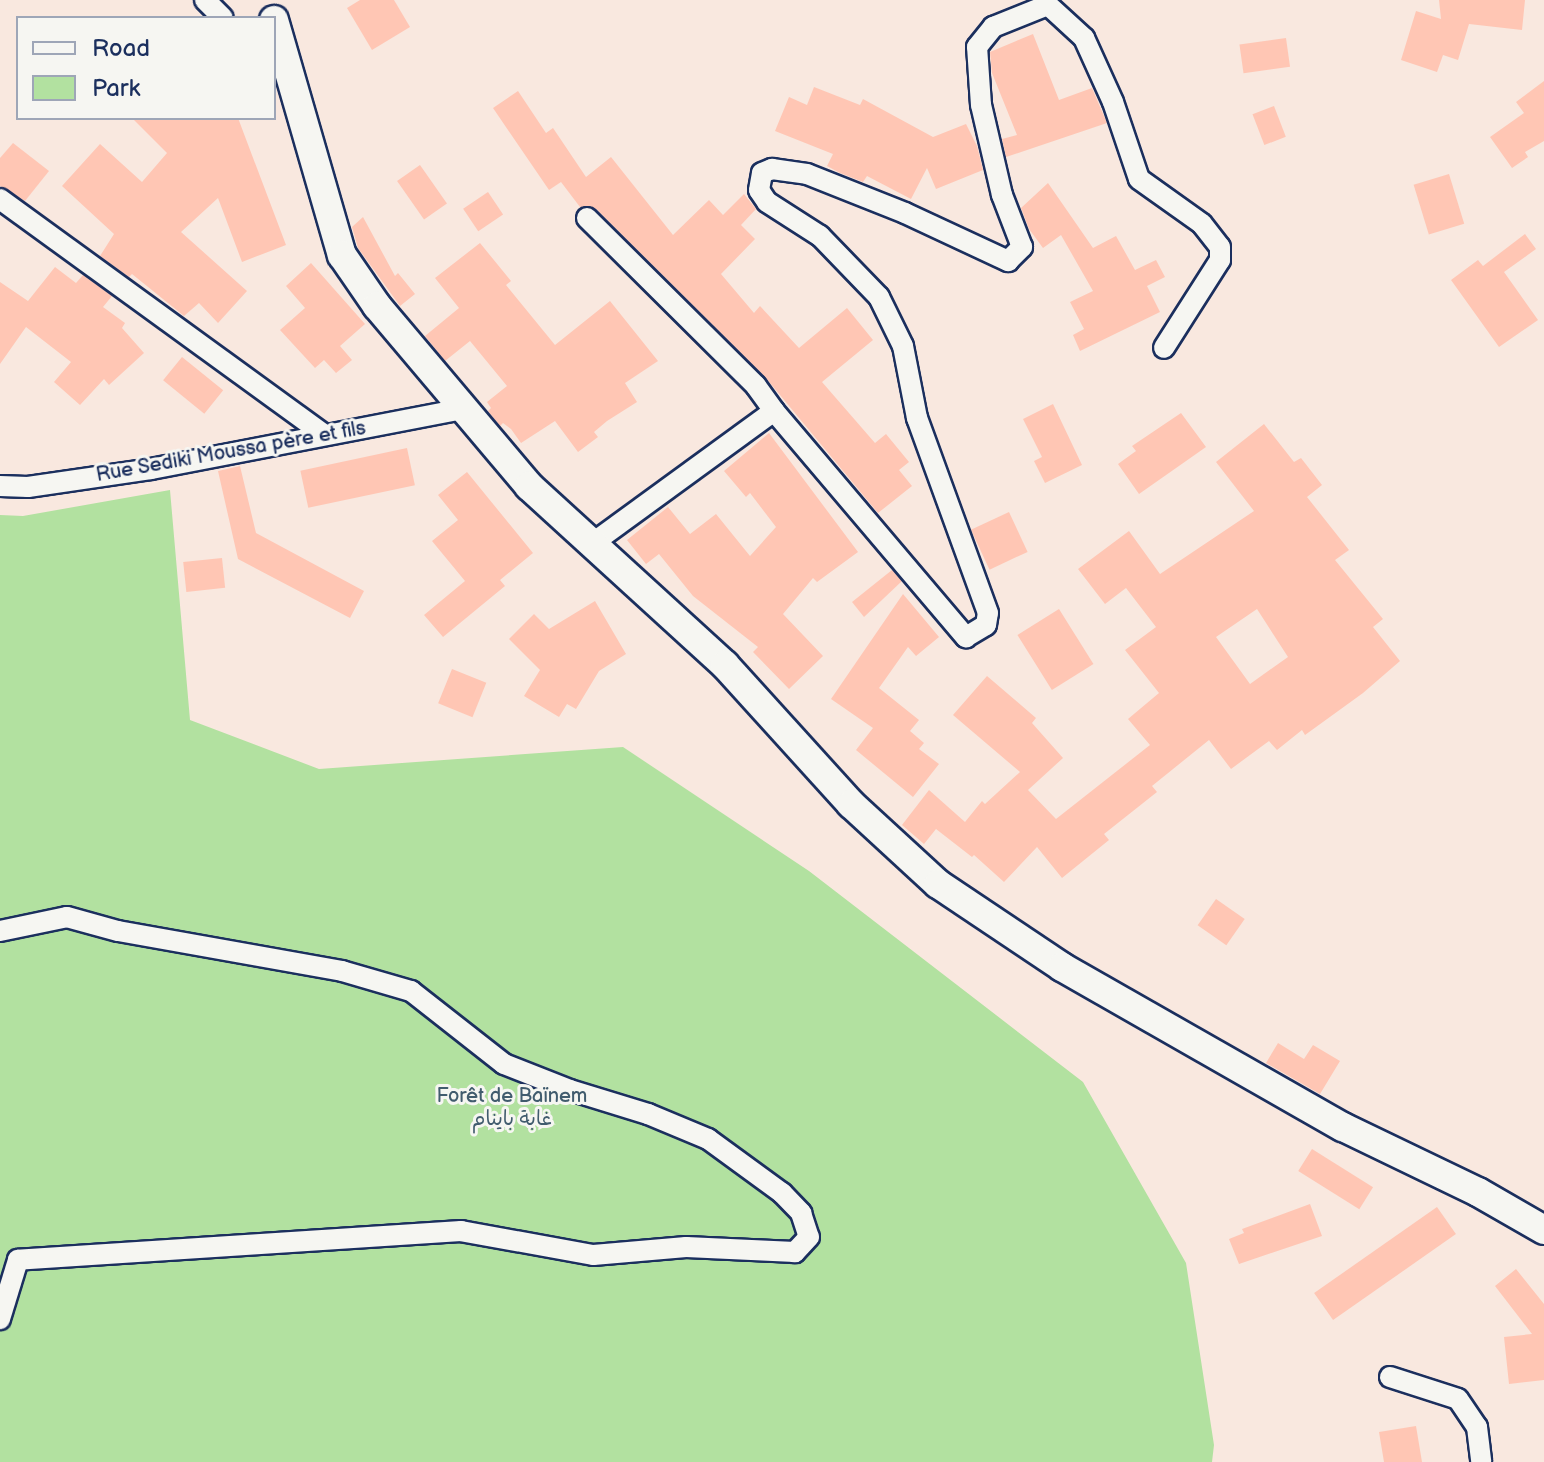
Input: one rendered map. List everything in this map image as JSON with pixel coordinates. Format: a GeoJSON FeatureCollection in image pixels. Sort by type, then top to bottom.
{"type":"FeatureCollection","features":[{"type":"Feature","properties":{"kind":"street"},"geometry":{"type":"LineString","coordinates":[[205,0],[221,16]]}},
{"type":"Feature","properties":{"kind":"street"},"geometry":{"type":"LineString","coordinates":[[587,218],[756,386],[966,637],[986,625],[988,613],[917,418],[903,346],[879,297],[820,236],[767,202],[758,183],[762,173],[772,169],[807,174],[905,213],[1008,261],[1022,247],[1002,195],[981,105],[977,47],[993,27],[1048,5],[1084,38],[1113,102],[1139,179],[1202,224],[1220,247],[1220,260],[1164,348]]}},
{"type":"Feature","properties":{"kind":"street"},"geometry":{"type":"LineString","coordinates":[[276,30],[284,72],[342,255],[377,306],[529,486],[725,665],[851,804],[938,884],[1062,967],[1343,1127],[1478,1192],[1544,1230]]}},
{"type":"Feature","properties":{"kind":"street"},"geometry":{"type":"LineString","coordinates":[[0,199],[324,434]]}},
{"type":"Feature","properties":{"kind":"street","name":"Rue Sediki Moussa père et fils"},"geometry":{"type":"LineString","coordinates":[[0,486],[28,487],[151,469],[462,409]]}},
{"type":"Feature","properties":{"kind":"street"},"geometry":{"type":"LineString","coordinates":[[593,543],[774,411]]}},
{"type":"Feature","properties":{"kind":"street"},"geometry":{"type":"LineString","coordinates":[[0,931],[67,917],[118,931],[342,971],[411,991],[504,1064],[570,1090],[648,1114],[708,1139],[782,1193],[801,1213],[809,1237],[795,1252],[686,1247],[593,1255],[461,1231],[18,1260],[0,1319]]}},
{"type":"Feature","properties":{"kind":"street"},"geometry":{"type":"LineString","coordinates":[[1390,1377],[1458,1399],[1477,1427],[1481,1462]]}},
{"type":"Feature","properties":{"kind":"green space","name":"Forêt de Baïnem غابة باينام"},"geometry":{"type":"Polygon","coordinates":[[[170,490],[190,720],[319,769],[623,747],[809,871],[1083,1082],[1186,1263],[1214,1445],[1212,1462],[0,1462],[0,515],[23,516],[170,490]]]}},
{"type":"Feature","properties":{"kind":"building"},"geometry":{"type":"Polygon","coordinates":[[[360,0],[394,0],[410,27],[372,50],[347,8],[360,0]]]}},
{"type":"Feature","properties":{"kind":"building"},"geometry":{"type":"Polygon","coordinates":[[[1439,0],[1525,0],[1522,30],[1469,24],[1458,60],[1443,55],[1437,72],[1401,60],[1416,11],[1441,19],[1439,0]]]}},
{"type":"Feature","properties":{"kind":"building"},"geometry":{"type":"Polygon","coordinates":[[[1033,34],[1059,100],[1092,88],[1107,123],[1006,157],[1002,139],[1017,135],[992,73],[990,52],[1033,34]]]}},
{"type":"Feature","properties":{"kind":"building"},"geometry":{"type":"Polygon","coordinates":[[[1286,38],[1290,67],[1243,73],[1239,45],[1286,38]]]}},
{"type":"Feature","properties":{"kind":"building"},"geometry":{"type":"Polygon","coordinates":[[[1544,81],[1544,141],[1525,152],[1528,157],[1512,168],[1490,137],[1524,113],[1516,102],[1544,81]]]}},
{"type":"Feature","properties":{"kind":"building"},"geometry":{"type":"Polygon","coordinates":[[[814,87],[860,105],[863,99],[933,137],[966,124],[977,146],[983,170],[936,189],[927,168],[911,199],[867,176],[863,182],[840,173],[827,166],[833,154],[775,131],[789,97],[807,105],[814,87]]]}},
{"type":"Feature","properties":{"kind":"building"},"geometry":{"type":"Polygon","coordinates":[[[518,91],[546,133],[553,128],[586,177],[611,157],[673,235],[709,200],[723,215],[744,194],[756,209],[741,225],[755,239],[721,274],[754,313],[760,306],[799,348],[847,308],[873,340],[822,382],[875,443],[886,434],[909,462],[899,470],[912,486],[878,513],[765,377],[596,209],[580,207],[561,182],[549,190],[493,108],[518,91]]]}},
{"type":"Feature","properties":{"kind":"building"},"geometry":{"type":"Polygon","coordinates":[[[1274,106],[1286,137],[1264,145],[1253,114],[1274,106]]]}},
{"type":"Feature","properties":{"kind":"building"},"geometry":{"type":"Polygon","coordinates":[[[134,120],[239,120],[286,245],[242,262],[218,198],[181,232],[247,291],[218,323],[199,303],[184,316],[132,274],[129,277],[100,256],[114,234],[62,186],[100,144],[142,182],[167,153],[134,120]]]}},
{"type":"Feature","properties":{"kind":"building"},"geometry":{"type":"Polygon","coordinates":[[[13,143],[49,171],[25,201],[0,186],[0,158],[13,143]]]}},
{"type":"Feature","properties":{"kind":"building"},"geometry":{"type":"Polygon","coordinates":[[[420,165],[447,204],[424,220],[397,181],[420,165]]]}},
{"type":"Feature","properties":{"kind":"building"},"geometry":{"type":"Polygon","coordinates":[[[1449,174],[1464,224],[1429,235],[1414,185],[1449,174]]]}},
{"type":"Feature","properties":{"kind":"building"},"geometry":{"type":"Polygon","coordinates":[[[1048,183],[1093,248],[1116,236],[1135,270],[1156,260],[1165,277],[1147,286],[1160,312],[1080,351],[1073,335],[1084,329],[1070,302],[1093,291],[1061,235],[1043,248],[1029,229],[1021,208],[1048,183]]]}},
{"type":"Feature","properties":{"kind":"building"},"geometry":{"type":"Polygon","coordinates":[[[488,192],[503,214],[478,231],[463,209],[488,192]]]}},
{"type":"Feature","properties":{"kind":"building"},"geometry":{"type":"Polygon","coordinates":[[[363,217],[395,276],[398,273],[415,294],[400,306],[358,248],[352,227],[363,217]]]}},
{"type":"Feature","properties":{"kind":"building"},"geometry":{"type":"Polygon","coordinates":[[[1525,234],[1536,249],[1504,272],[1538,320],[1499,347],[1451,280],[1478,260],[1483,266],[1525,234]]]}},
{"type":"Feature","properties":{"kind":"building"},"geometry":{"type":"Polygon","coordinates":[[[480,243],[511,281],[506,285],[555,345],[610,301],[658,361],[625,383],[637,402],[594,432],[598,437],[578,452],[555,421],[521,443],[511,429],[503,423],[500,426],[488,411],[491,408],[487,402],[507,386],[470,341],[445,361],[425,336],[459,308],[435,278],[480,243]]]}},
{"type":"Feature","properties":{"kind":"building"},"geometry":{"type":"Polygon","coordinates":[[[311,263],[365,324],[340,346],[352,360],[336,373],[324,360],[315,368],[280,330],[305,308],[286,286],[311,263]]]}},
{"type":"Feature","properties":{"kind":"building"},"geometry":{"type":"Polygon","coordinates":[[[55,267],[76,283],[83,275],[112,296],[103,307],[125,323],[122,328],[144,353],[109,385],[104,379],[80,405],[54,382],[71,362],[26,327],[0,364],[0,282],[28,301],[55,267]]]}},
{"type":"Feature","properties":{"kind":"building"},"geometry":{"type":"Polygon","coordinates":[[[182,357],[223,390],[204,414],[163,380],[182,357]]]}},
{"type":"Feature","properties":{"kind":"building"},"geometry":{"type":"Polygon","coordinates":[[[1053,404],[1082,465],[1045,483],[1034,461],[1042,457],[1023,419],[1053,404]]]}},
{"type":"Feature","properties":{"kind":"building"},"geometry":{"type":"Polygon","coordinates":[[[1181,413],[1206,447],[1139,494],[1118,464],[1136,451],[1132,446],[1181,413]]]}},
{"type":"Feature","properties":{"kind":"building"},"geometry":{"type":"Polygon","coordinates":[[[1264,424],[1294,462],[1301,458],[1322,485],[1307,497],[1349,550],[1335,560],[1383,619],[1373,627],[1400,661],[1363,693],[1305,735],[1302,730],[1277,750],[1269,741],[1231,769],[1209,740],[1152,786],[1157,792],[1104,834],[1109,840],[1062,878],[1037,847],[1004,882],[974,855],[972,857],[936,829],[924,844],[902,825],[929,790],[965,822],[982,801],[985,804],[1020,772],[953,715],[987,676],[1036,718],[1032,723],[1063,758],[1028,790],[1056,819],[1150,745],[1128,719],[1159,693],[1125,650],[1156,627],[1126,588],[1105,604],[1078,569],[1129,531],[1160,574],[1254,511],[1216,462],[1264,424]],[[1257,609],[1216,637],[1250,684],[1288,657],[1257,609]]]}},
{"type":"Feature","properties":{"kind":"building"},"geometry":{"type":"Polygon","coordinates":[[[769,433],[858,552],[817,582],[813,578],[783,614],[823,656],[789,689],[753,652],[758,647],[693,596],[659,554],[646,564],[627,540],[668,507],[690,534],[716,514],[750,556],[776,527],[750,493],[746,497],[724,471],[769,433]]]}},
{"type":"Feature","properties":{"kind":"building"},"geometry":{"type":"Polygon","coordinates":[[[407,448],[415,485],[308,508],[300,471],[407,448]]]}},
{"type":"Feature","properties":{"kind":"building"},"geometry":{"type":"Polygon","coordinates":[[[240,466],[256,533],[364,591],[350,618],[238,559],[218,471],[240,466]]]}},
{"type":"Feature","properties":{"kind":"building"},"geometry":{"type":"Polygon","coordinates":[[[467,472],[533,553],[500,580],[505,586],[443,637],[424,615],[465,581],[432,541],[458,520],[438,495],[467,472]]]}},
{"type":"Feature","properties":{"kind":"building"},"geometry":{"type":"Polygon","coordinates":[[[1009,512],[1028,552],[990,570],[971,530],[1009,512]]]}},
{"type":"Feature","properties":{"kind":"building"},"geometry":{"type":"Polygon","coordinates":[[[222,558],[225,588],[186,592],[183,562],[222,558]]]}},
{"type":"Feature","properties":{"kind":"building"},"geometry":{"type":"Polygon","coordinates":[[[892,570],[902,581],[864,617],[852,602],[892,570]]]}},
{"type":"Feature","properties":{"kind":"building"},"geometry":{"type":"Polygon","coordinates":[[[903,594],[939,637],[916,656],[908,647],[879,688],[919,720],[910,731],[924,743],[919,749],[939,764],[913,797],[856,750],[873,728],[831,699],[903,594]]]}},
{"type":"Feature","properties":{"kind":"building"},"geometry":{"type":"Polygon","coordinates":[[[595,601],[626,654],[599,671],[576,709],[567,704],[559,717],[524,696],[540,670],[509,639],[534,614],[549,629],[595,601]]]}},
{"type":"Feature","properties":{"kind":"building"},"geometry":{"type":"Polygon","coordinates":[[[1059,609],[1093,664],[1052,690],[1017,635],[1059,609]]]}},
{"type":"Feature","properties":{"kind":"building"},"geometry":{"type":"Polygon","coordinates":[[[452,669],[486,683],[472,717],[438,703],[452,669]]]}},
{"type":"Feature","properties":{"kind":"building"},"geometry":{"type":"Polygon","coordinates":[[[1216,899],[1245,919],[1226,945],[1198,925],[1216,899]]]}},
{"type":"Feature","properties":{"kind":"building"},"geometry":{"type":"Polygon","coordinates":[[[1278,1043],[1304,1059],[1313,1045],[1340,1061],[1320,1094],[1266,1063],[1278,1043]]]}},
{"type":"Feature","properties":{"kind":"building"},"geometry":{"type":"Polygon","coordinates":[[[1312,1149],[1373,1187],[1359,1209],[1298,1171],[1312,1149]]]}},
{"type":"Feature","properties":{"kind":"building"},"geometry":{"type":"Polygon","coordinates":[[[1310,1204],[1322,1236],[1239,1264],[1229,1239],[1244,1233],[1242,1229],[1310,1204]]]}},
{"type":"Feature","properties":{"kind":"building"},"geometry":{"type":"Polygon","coordinates":[[[1437,1207],[1456,1234],[1333,1320],[1314,1293],[1437,1207]]]}},
{"type":"Feature","properties":{"kind":"building"},"geometry":{"type":"Polygon","coordinates":[[[1516,1269],[1544,1304],[1544,1380],[1509,1384],[1504,1337],[1532,1334],[1495,1286],[1516,1269]]]}},
{"type":"Feature","properties":{"kind":"building"},"geometry":{"type":"Polygon","coordinates":[[[1416,1426],[1422,1462],[1384,1462],[1379,1432],[1416,1426]]]}}]}
